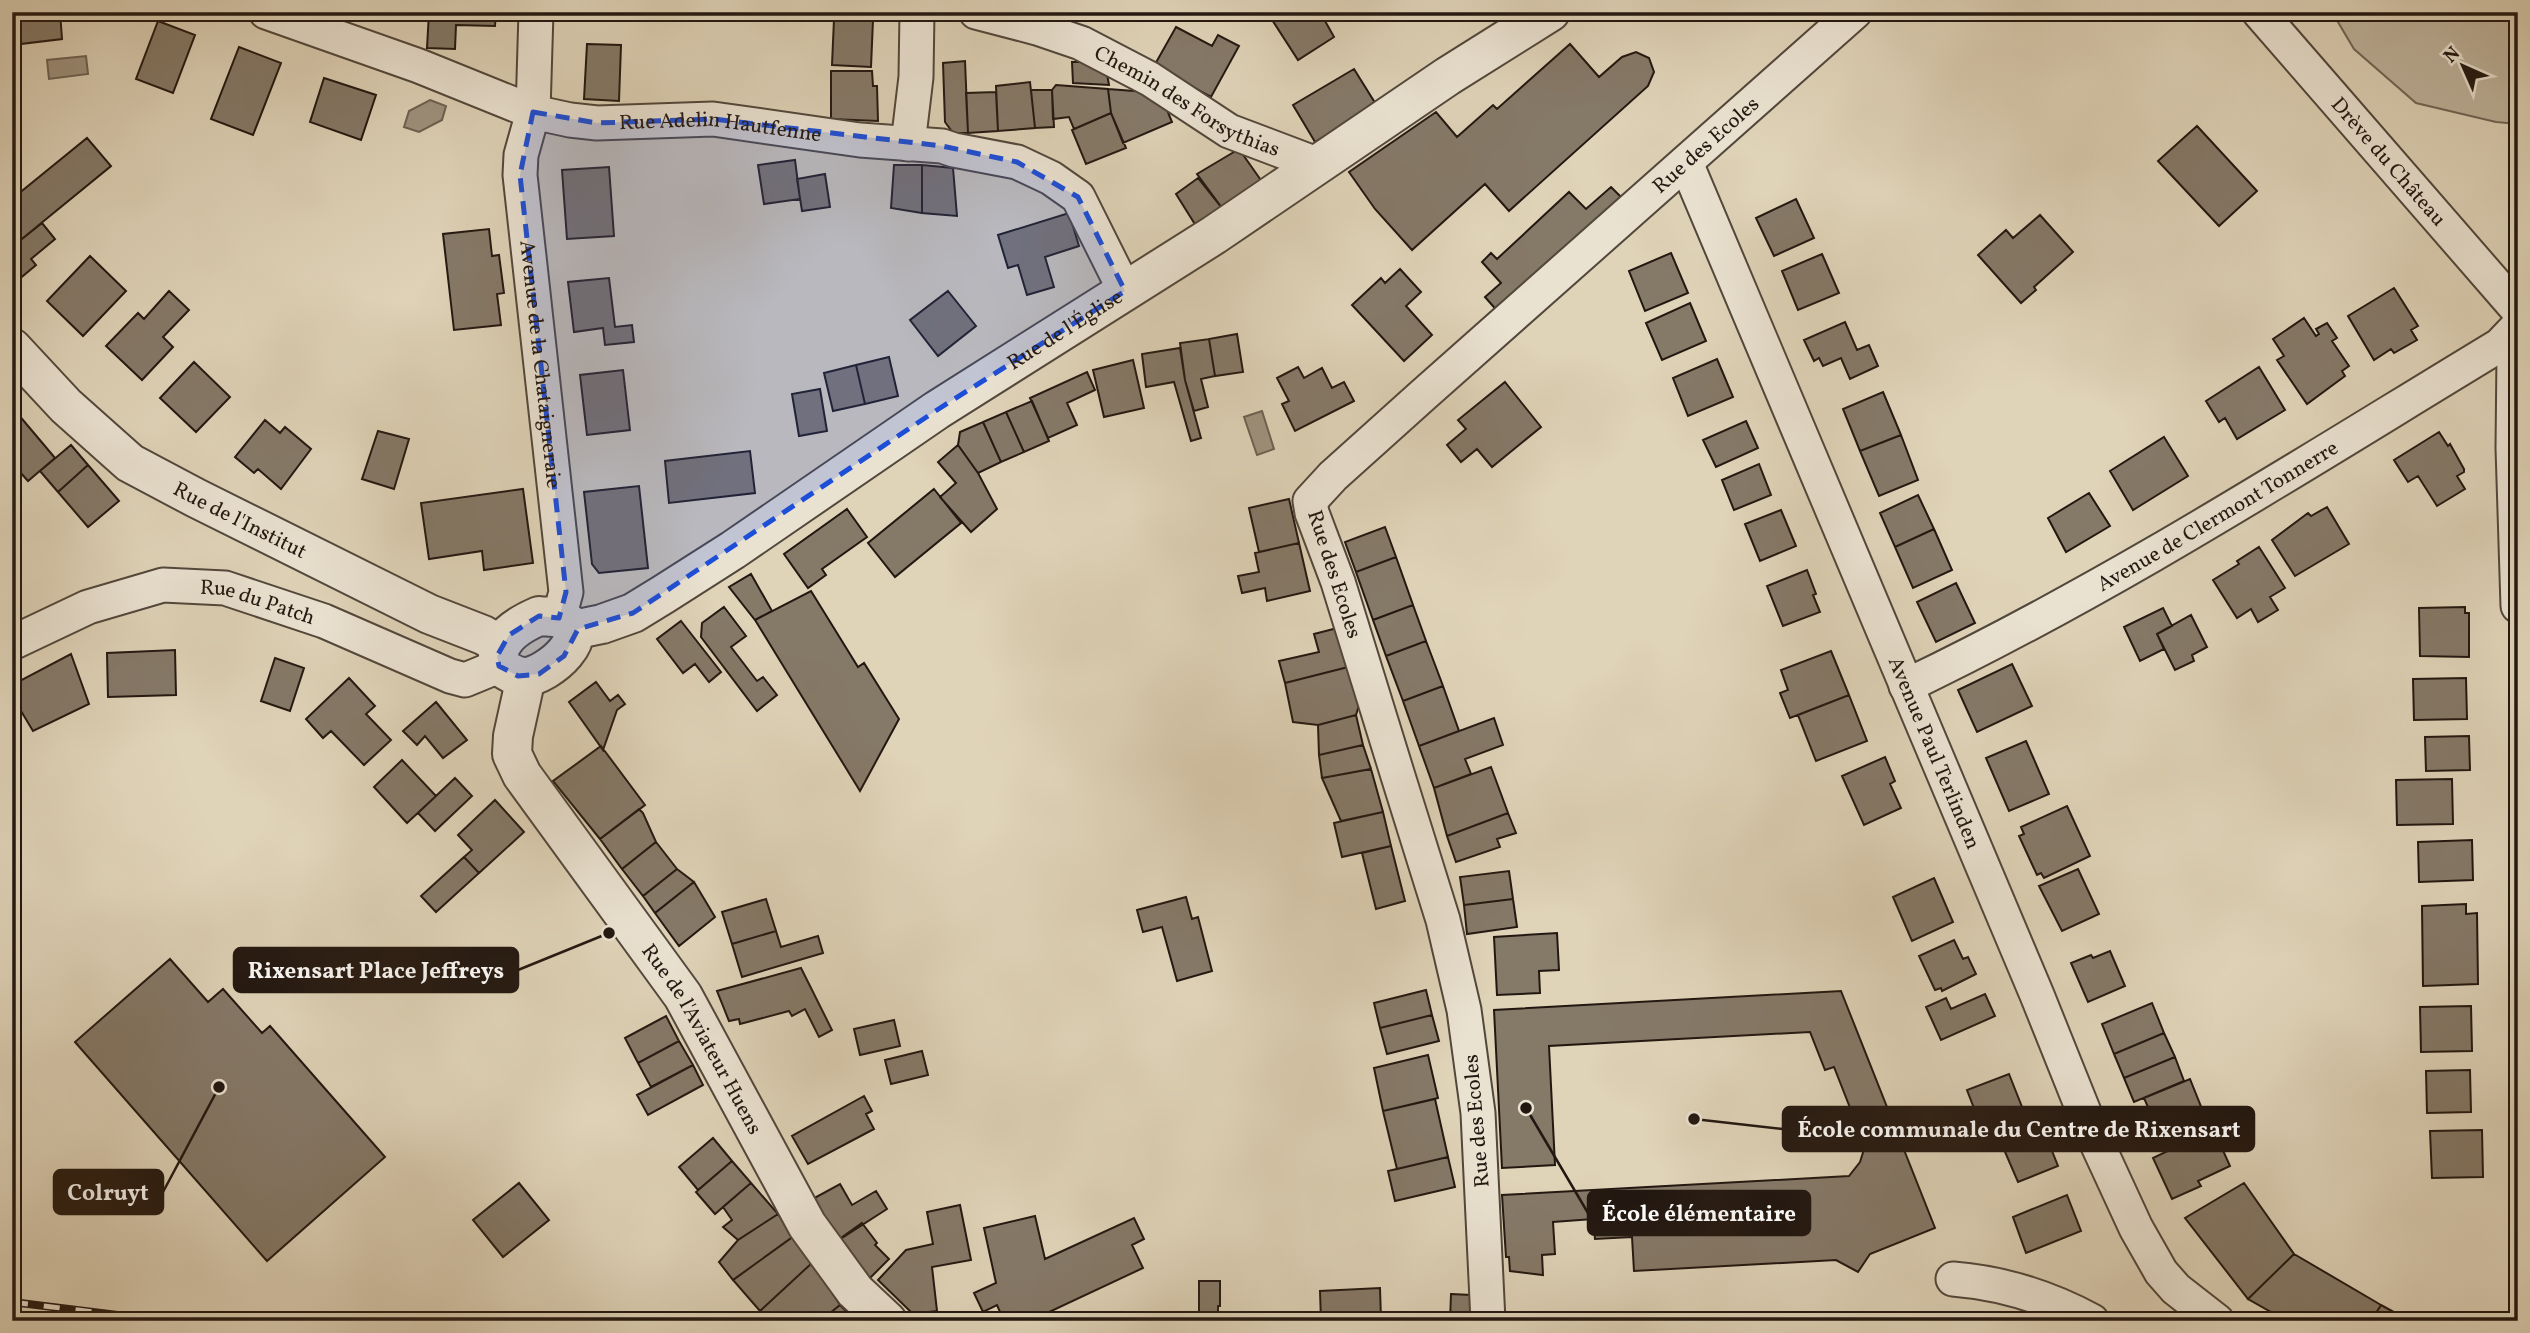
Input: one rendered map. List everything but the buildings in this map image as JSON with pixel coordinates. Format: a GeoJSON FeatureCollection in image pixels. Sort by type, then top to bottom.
{"type":"FeatureCollection","features":[{"type":"Feature","properties":{"kind":"street","name":"Rue Adelin Hautfenne"},"geometry":{"type":"LineString","coordinates":[[266,12],[419,66],[533,112],[597,123],[713,119],[860,140],[942,146],[1017,162],[1051,178],[1077,197],[1125,291]]}},
{"type":"Feature","properties":{"kind":"street","name":"Avenue de la Chataigneraie"},"geometry":{"type":"LineString","coordinates":[[536,12],[533,112],[521,155],[520,175],[565,581],[566,624]]}},
{"type":"Feature","properties":{"kind":"street"},"geometry":{"type":"LineString","coordinates":[[908,144],[916,77],[917,12]]}},
{"type":"Feature","properties":{"kind":"street","name":"Chemin des Forsythias"},"geometry":{"type":"LineString","coordinates":[[976,12],[1081,43],[1150,79],[1229,131],[1319,165]]}},
{"type":"Feature","properties":{"kind":"street","name":"Rue de l'Église"},"geometry":{"type":"LineString","coordinates":[[566,624],[602,624],[634,614],[733,550],[936,410],[1125,291],[1319,165],[1448,76],[1550,12]]}},
{"type":"Feature","properties":{"kind":"street","name":"Rue des Ecoles"},"geometry":{"type":"LineString","coordinates":[[1488,1321],[1478,1113],[1464,1010],[1443,920],[1338,582],[1310,501],[1353,458],[1855,12]]}},
{"type":"Feature","properties":{"kind":"street","name":"Drève du Château"},"geometry":{"type":"LineString","coordinates":[[2259,12],[2518,310]]}},
{"type":"Feature","properties":{"kind":"street","name":"Avenue Paul Terlinden"},"geometry":{"type":"LineString","coordinates":[[1686,163],[2094,1137],[2136,1228],[2161,1272],[2176,1289],[2217,1321]]}},
{"type":"Feature","properties":{"kind":"street","name":"Avenue de Clermont Tonnerre"},"geometry":{"type":"LineString","coordinates":[[1906,685],[1999,641],[2137,565],[2500,345],[2518,326]]}},
{"type":"Feature","properties":{"kind":"street"},"geometry":{"type":"LineString","coordinates":[[2518,343],[2514,355],[2513,448],[2518,606]]}},
{"type":"Feature","properties":{"kind":"street","name":"Rue de l'Institut"},"geometry":{"type":"LineString","coordinates":[[12,348],[66,406],[130,463],[429,614],[483,635],[509,663]]}},
{"type":"Feature","properties":{"kind":"street","name":"Rue du Patch"},"geometry":{"type":"LineString","coordinates":[[12,643],[88,607],[163,584],[225,588],[324,621],[450,676],[465,680],[509,663]]}},
{"type":"Feature","properties":{"kind":"street"},"geometry":{"type":"LineString","coordinates":[[539,617],[566,624],[573,638],[564,656],[539,674],[509,663],[520,624],[539,617]]}},
{"type":"Feature","properties":{"kind":"street","name":"Rue de l'Aviateur Huens"},"geometry":{"type":"LineString","coordinates":[[509,663],[512,754],[522,775],[683,996],[813,1234],[855,1291],[887,1321]]}},
{"type":"Feature","properties":{"kind":"street"},"geometry":{"type":"LineString","coordinates":[[1953,1279],[2017,1289],[2067,1308],[2092,1321]]}},
{"type":"Feature","properties":{"kind":"highlighted area"},"geometry":{"type":"Polygon","coordinates":[[[533,112],[597,123],[713,119],[942,146],[1017,162],[1078,197],[1125,291],[937,410],[633,613],[578,629],[564,656],[539,674],[518,676],[499,666],[497,656],[509,635],[539,616],[559,618],[566,592],[520,175],[533,112]]]}},
{"type":"Feature","properties":{"kind":"shaded area"},"geometry":{"type":"Polygon","coordinates":[[[2332,12],[2518,12],[2518,124],[2496,122],[2416,103],[2354,49],[2332,12]]]}},
{"type":"Feature","properties":{"kind":"shaded area"},"geometry":{"type":"Polygon","coordinates":[[[86,56],[88,74],[49,79],[47,60],[86,56]]]}},
{"type":"Feature","properties":{"kind":"shaded area"},"geometry":{"type":"Polygon","coordinates":[[[430,100],[446,106],[442,120],[419,132],[404,127],[409,111],[430,100]]]}},
{"type":"Feature","properties":{"kind":"shaded area"},"geometry":{"type":"Polygon","coordinates":[[[1262,411],[1274,449],[1257,455],[1244,417],[1262,411]]]}},
{"type":"Feature","properties":{"kind":"railway"},"geometry":{"type":"LineString","coordinates":[[12,1302],[166,1321]]}},
{"type":"Feature","properties":{"kind":"place","name":"Rixensart Place Jeffreys"},"geometry":{"type":"Point","coordinates":[609,933]}},
{"type":"Feature","properties":{"kind":"place","name":"Colruyt"},"geometry":{"type":"Point","coordinates":[219,1087]}},
{"type":"Feature","properties":{"kind":"place","name":"École élémentaire"},"geometry":{"type":"Point","coordinates":[1526,1108]}},
{"type":"Feature","properties":{"kind":"place","name":"École communale du Centre de Rixensart"},"geometry":{"type":"Point","coordinates":[1694,1119]}}]}
